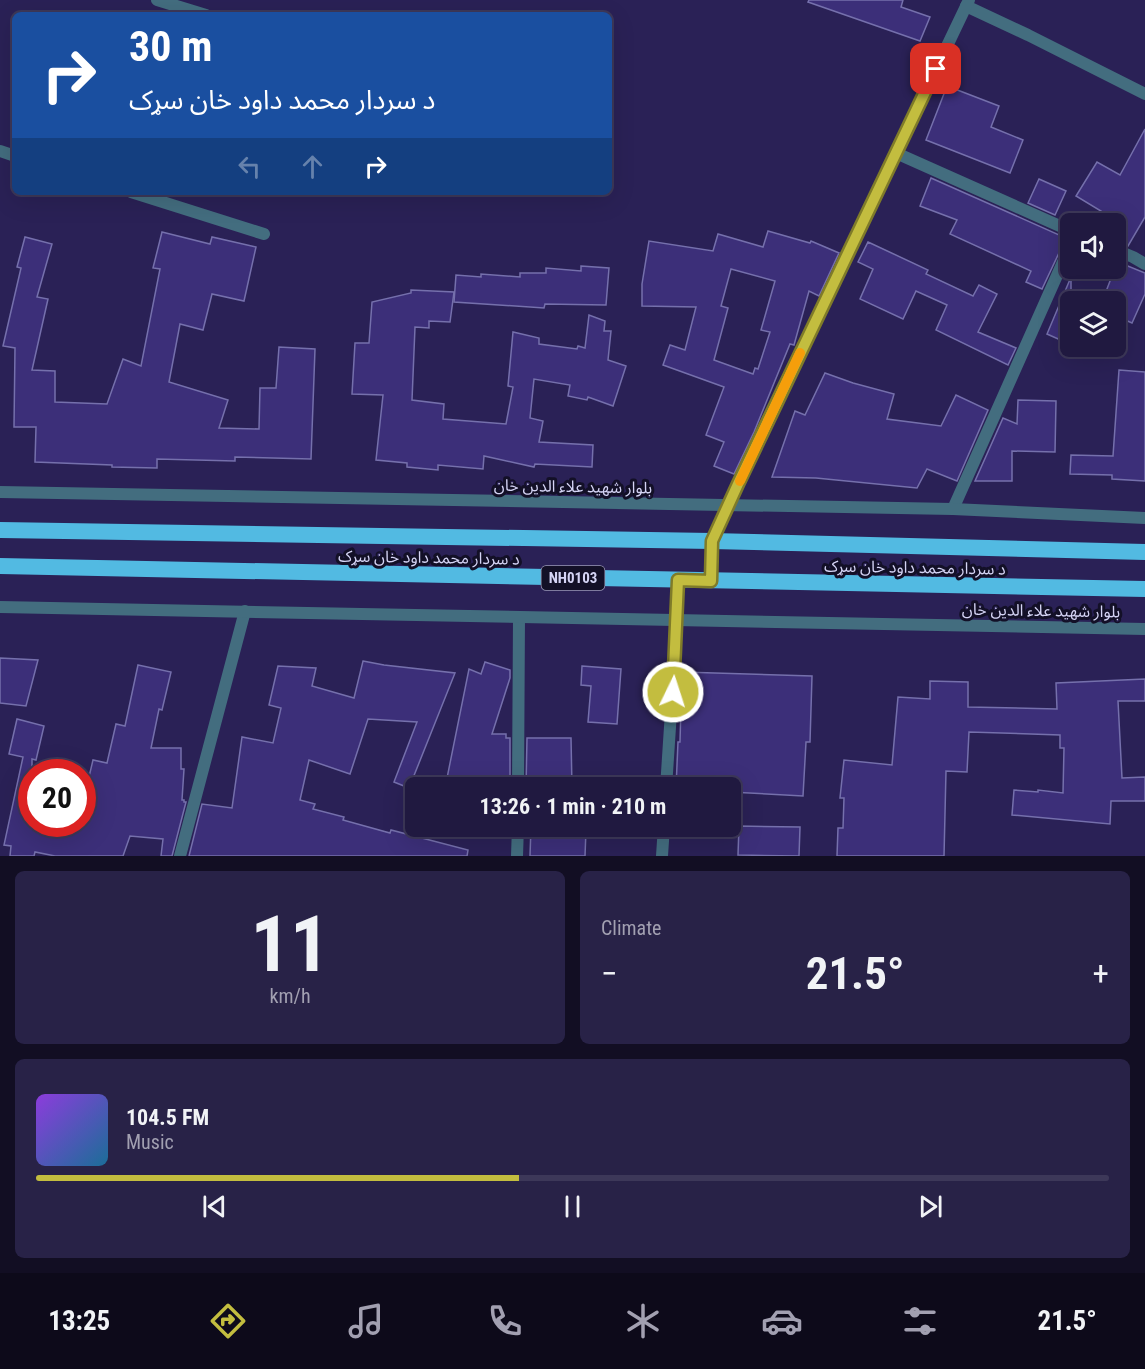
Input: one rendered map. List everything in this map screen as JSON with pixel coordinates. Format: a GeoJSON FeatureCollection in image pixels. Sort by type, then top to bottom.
{"type":"FeatureCollection","features":[{"type":"Feature","properties":{"kind":"highway","name":"د سردار محمد داود خان سړک"},"geometry":{"type":"LineString","coordinates":[[0,530],[712,541],[1145,552]]}},
{"type":"Feature","properties":{"kind":"highway","name":"د سردار محمد داود خان سړک"},"geometry":{"type":"LineString","coordinates":[[0,566],[1145,590]]}},
{"type":"Feature","properties":{"kind":"street"},"geometry":{"type":"LineString","coordinates":[[157,0],[196,12]]}},
{"type":"Feature","properties":{"kind":"street"},"geometry":{"type":"LineString","coordinates":[[711,581],[712,541],[728,505],[968,3],[1145,94]]}},
{"type":"Feature","properties":{"kind":"street"},"geometry":{"type":"LineString","coordinates":[[896,153],[1060,226]]}},
{"type":"Feature","properties":{"kind":"street"},"geometry":{"type":"LineString","coordinates":[[140,195],[264,234]]}},
{"type":"Feature","properties":{"kind":"street"},"geometry":{"type":"LineString","coordinates":[[1126,254],[1145,264]]}},
{"type":"Feature","properties":{"kind":"street"},"geometry":{"type":"LineString","coordinates":[[952,509],[1060,268]]}},
{"type":"Feature","properties":{"kind":"street","name":"بلوار شهید علاء الدین خان"},"geometry":{"type":"LineString","coordinates":[[0,492],[952,509],[1145,518]]}},
{"type":"Feature","properties":{"kind":"street"},"geometry":{"type":"LineString","coordinates":[[667,777],[678,580]]}},
{"type":"Feature","properties":{"kind":"street","name":"بلوار شهید علاء الدین خان"},"geometry":{"type":"LineString","coordinates":[[0,607],[1145,629]]}},
{"type":"Feature","properties":{"kind":"street"},"geometry":{"type":"LineString","coordinates":[[180,856],[244,611]]}},
{"type":"Feature","properties":{"kind":"street"},"geometry":{"type":"LineString","coordinates":[[518,777],[519,617]]}},
{"type":"Feature","properties":{"kind":"street"},"geometry":{"type":"LineString","coordinates":[[517,856],[518,837]]}},
{"type":"Feature","properties":{"kind":"street"},"geometry":{"type":"LineString","coordinates":[[662,856],[663,837]]}},
{"type":"Feature","properties":{"kind":"building"},"geometry":{"type":"Polygon","coordinates":[[[809,0],[903,0],[901,7],[930,17],[920,41],[808,2],[809,0]]]}},
{"type":"Feature","properties":{"kind":"building"},"geometry":{"type":"Polygon","coordinates":[[[947,86],[999,106],[991,127],[1023,140],[1010,173],[926,140],[947,86]]]}},
{"type":"Feature","properties":{"kind":"building"},"geometry":{"type":"Polygon","coordinates":[[[1145,129],[1145,217],[1128,246],[1126,245],[1126,213],[1100,213],[1101,211],[1076,196],[1097,162],[1120,175],[1145,129]]]}},
{"type":"Feature","properties":{"kind":"building"},"geometry":{"type":"Polygon","coordinates":[[[931,178],[1060,235],[1060,251],[1042,289],[1026,282],[1031,271],[950,234],[957,220],[920,206],[931,178]]]}},
{"type":"Feature","properties":{"kind":"building"},"geometry":{"type":"Polygon","coordinates":[[[1039,179],[1066,191],[1055,215],[1028,203],[1039,179]]]}},
{"type":"Feature","properties":{"kind":"building"},"geometry":{"type":"Polygon","coordinates":[[[768,231],[810,243],[811,241],[839,253],[819,296],[809,291],[794,345],[790,344],[734,474],[714,466],[724,442],[706,435],[724,387],[663,365],[670,345],[685,350],[696,307],[642,306],[642,284],[649,241],[713,251],[718,234],[763,247],[768,231]],[[731,269],[721,306],[728,308],[714,360],[753,374],[755,368],[758,369],[770,332],[761,330],[775,281],[731,269]]]}},
{"type":"Feature","properties":{"kind":"building"},"geometry":{"type":"Polygon","coordinates":[[[162,232],[210,244],[212,237],[256,247],[244,301],[212,294],[203,330],[180,324],[169,382],[228,400],[219,428],[259,429],[260,388],[276,388],[279,347],[315,349],[311,459],[235,457],[235,461],[157,459],[157,468],[35,462],[36,427],[14,427],[15,348],[3,346],[21,268],[17,267],[25,237],[52,244],[37,297],[48,299],[32,370],[55,371],[55,402],[107,404],[123,359],[141,366],[160,269],[153,268],[162,232]]]}},
{"type":"Feature","properties":{"kind":"building"},"geometry":{"type":"Polygon","coordinates":[[[868,242],[928,270],[926,274],[973,296],[979,285],[997,294],[978,332],[1016,348],[1008,365],[936,330],[947,305],[916,291],[903,319],[860,299],[873,269],[858,262],[868,242]]]}},
{"type":"Feature","properties":{"kind":"building"},"geometry":{"type":"Polygon","coordinates":[[[1126,265],[1145,273],[1145,294],[1132,323],[1126,320],[1126,291],[1106,291],[1111,279],[1126,279],[1126,265]]]}},
{"type":"Feature","properties":{"kind":"building"},"geometry":{"type":"Polygon","coordinates":[[[581,266],[609,268],[606,305],[545,304],[544,308],[454,302],[456,275],[520,277],[520,273],[546,273],[546,268],[581,271],[581,266]]]}},
{"type":"Feature","properties":{"kind":"building"},"geometry":{"type":"Polygon","coordinates":[[[1070,279],[1071,279],[1071,291],[1065,291],[1070,279]]]}},
{"type":"Feature","properties":{"kind":"building"},"geometry":{"type":"Polygon","coordinates":[[[411,290],[454,292],[450,322],[429,321],[429,328],[415,327],[412,400],[444,404],[443,419],[506,424],[513,387],[508,386],[513,332],[539,338],[539,344],[577,349],[578,346],[585,348],[589,315],[605,321],[604,331],[611,331],[608,360],[626,366],[613,406],[588,397],[587,400],[568,396],[570,385],[534,379],[530,418],[543,421],[539,442],[593,445],[592,467],[535,464],[534,467],[484,456],[483,469],[438,465],[438,470],[407,467],[407,463],[376,460],[383,395],[352,394],[355,343],[369,343],[372,302],[411,293],[411,290]]]}},
{"type":"Feature","properties":{"kind":"building"},"geometry":{"type":"Polygon","coordinates":[[[1060,303],[1060,340],[1047,334],[1060,303]]]}},
{"type":"Feature","properties":{"kind":"building"},"geometry":{"type":"Polygon","coordinates":[[[1119,370],[1145,372],[1145,481],[1112,479],[1112,475],[1070,474],[1071,455],[1113,456],[1119,370]]]}},
{"type":"Feature","properties":{"kind":"building"},"geometry":{"type":"Polygon","coordinates":[[[825,373],[894,394],[887,419],[941,426],[956,395],[988,410],[957,481],[927,469],[917,488],[816,478],[772,477],[795,411],[805,415],[825,373]]]}},
{"type":"Feature","properties":{"kind":"building"},"geometry":{"type":"Polygon","coordinates":[[[1018,400],[1056,401],[1055,452],[1012,451],[1012,481],[975,481],[1003,418],[1017,424],[1018,400]]]}},
{"type":"Feature","properties":{"kind":"building"},"geometry":{"type":"Polygon","coordinates":[[[0,658],[38,660],[26,706],[0,703],[0,658]]]}},
{"type":"Feature","properties":{"kind":"building"},"geometry":{"type":"Polygon","coordinates":[[[363,661],[455,673],[413,777],[405,777],[405,786],[394,782],[417,722],[368,719],[350,774],[309,760],[300,800],[315,804],[313,809],[344,817],[343,820],[390,833],[391,830],[405,834],[405,837],[418,837],[468,850],[467,856],[189,856],[202,804],[232,808],[242,737],[273,743],[281,708],[269,705],[278,666],[316,668],[312,686],[354,698],[363,661]]]}},
{"type":"Feature","properties":{"kind":"building"},"geometry":{"type":"Polygon","coordinates":[[[485,662],[510,670],[510,678],[492,734],[506,734],[506,738],[510,738],[510,777],[447,777],[469,669],[481,674],[485,662]]]}},
{"type":"Feature","properties":{"kind":"building"},"geometry":{"type":"Polygon","coordinates":[[[138,665],[171,672],[162,710],[159,709],[151,748],[181,748],[181,769],[184,769],[182,800],[186,802],[172,856],[161,856],[163,839],[130,836],[123,856],[55,856],[35,852],[34,856],[10,856],[11,846],[4,845],[18,780],[18,837],[96,837],[96,761],[107,763],[116,724],[125,726],[138,665]]]}},
{"type":"Feature","properties":{"kind":"building"},"geometry":{"type":"Polygon","coordinates":[[[582,666],[621,669],[617,724],[588,722],[591,686],[581,685],[582,666]]]}},
{"type":"Feature","properties":{"kind":"building"},"geometry":{"type":"Polygon","coordinates":[[[682,672],[812,676],[810,742],[806,742],[803,796],[741,793],[741,777],[676,777],[678,742],[680,742],[682,672]]]}},
{"type":"Feature","properties":{"kind":"building"},"geometry":{"type":"Polygon","coordinates":[[[1145,679],[1145,701],[1118,701],[1122,778],[1145,777],[1145,801],[1111,801],[1110,824],[1012,815],[1014,790],[1063,793],[1064,748],[1060,748],[1060,735],[969,732],[967,772],[946,771],[944,856],[837,856],[838,828],[843,828],[844,798],[840,798],[844,760],[892,765],[898,697],[930,699],[930,681],[968,682],[968,707],[1057,709],[1056,683],[1145,679]]]}},
{"type":"Feature","properties":{"kind":"building"},"geometry":{"type":"Polygon","coordinates":[[[17,719],[44,726],[36,759],[23,759],[23,757],[9,754],[17,719]]]}},
{"type":"Feature","properties":{"kind":"building"},"geometry":{"type":"Polygon","coordinates":[[[527,738],[571,738],[572,777],[526,777],[527,738]]]}},
{"type":"Feature","properties":{"kind":"building"},"geometry":{"type":"Polygon","coordinates":[[[741,826],[800,827],[799,856],[738,855],[741,826]]]}},
{"type":"Feature","properties":{"kind":"building"},"geometry":{"type":"Polygon","coordinates":[[[531,837],[586,837],[585,856],[530,856],[531,837]]]}},
{"type":"Feature","properties":{"kind":"slow traffic"},"geometry":{"type":"LineString","coordinates":[[740,481],[800,353]]}},
{"type":"Feature","properties":{"kind":"route"},"geometry":{"type":"LineString","coordinates":[[673,692],[678,580],[711,581],[712,541],[936,69]]}}]}
